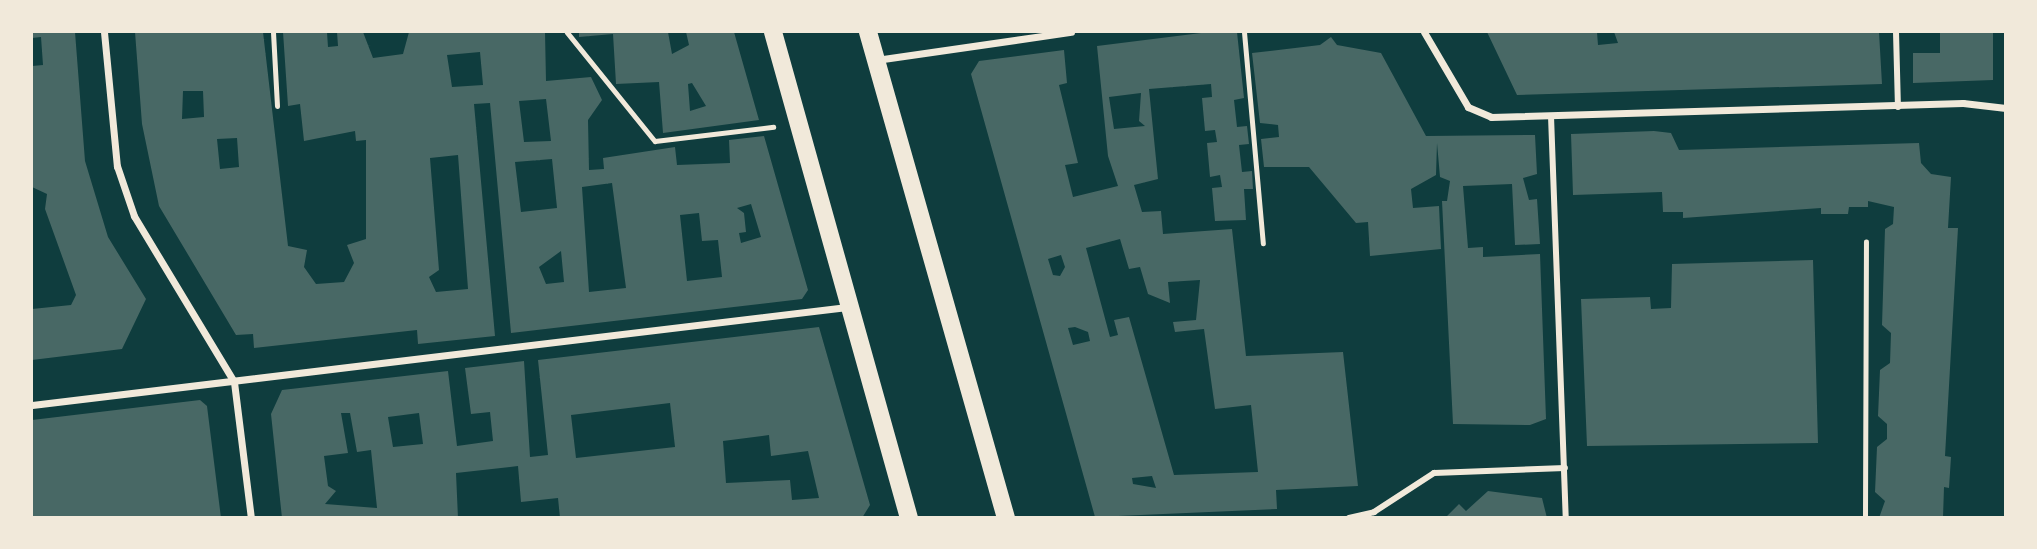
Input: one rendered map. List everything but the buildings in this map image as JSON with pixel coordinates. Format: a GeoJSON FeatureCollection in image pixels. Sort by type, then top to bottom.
{"type":"FeatureCollection","features":[{"type":"Feature","properties":{"kind":"main road"},"geometry":{"type":"LineString","coordinates":[[773,32],[847,307],[909,517]]}},
{"type":"Feature","properties":{"kind":"main road"},"geometry":{"type":"LineString","coordinates":[[868,32],[1006,517]]}},
{"type":"Feature","properties":{"kind":"street"},"geometry":{"type":"LineString","coordinates":[[104,32],[117,166],[134,216],[234,382],[251,517]]}},
{"type":"Feature","properties":{"kind":"street"},"geometry":{"type":"LineString","coordinates":[[876,61],[1070,32]]}},
{"type":"Feature","properties":{"kind":"street"},"geometry":{"type":"LineString","coordinates":[[1424,32],[1468,107],[1480,115],[1551,116],[1898,107],[2006,108]]}},
{"type":"Feature","properties":{"kind":"street"},"geometry":{"type":"LineString","coordinates":[[1896,32],[1898,107]]}},
{"type":"Feature","properties":{"kind":"street"},"geometry":{"type":"LineString","coordinates":[[1551,116],[1566,517]]}},
{"type":"Feature","properties":{"kind":"street"},"geometry":{"type":"LineString","coordinates":[[32,405],[847,307]]}},
{"type":"Feature","properties":{"kind":"street"},"geometry":{"type":"LineString","coordinates":[[1349,517],[1374,512],[1434,473],[1564,468]]}},
{"type":"Feature","properties":{"kind":"lane"},"geometry":{"type":"LineString","coordinates":[[273,32],[277,106]]}},
{"type":"Feature","properties":{"kind":"lane"},"geometry":{"type":"LineString","coordinates":[[1244,32],[1263,243]]}},
{"type":"Feature","properties":{"kind":"path"},"geometry":{"type":"LineString","coordinates":[[566,32],[655,141],[798,123]]}},
{"type":"Feature","properties":{"kind":"path"},"geometry":{"type":"LineString","coordinates":[[1865,517],[1866,242]]}}]}
